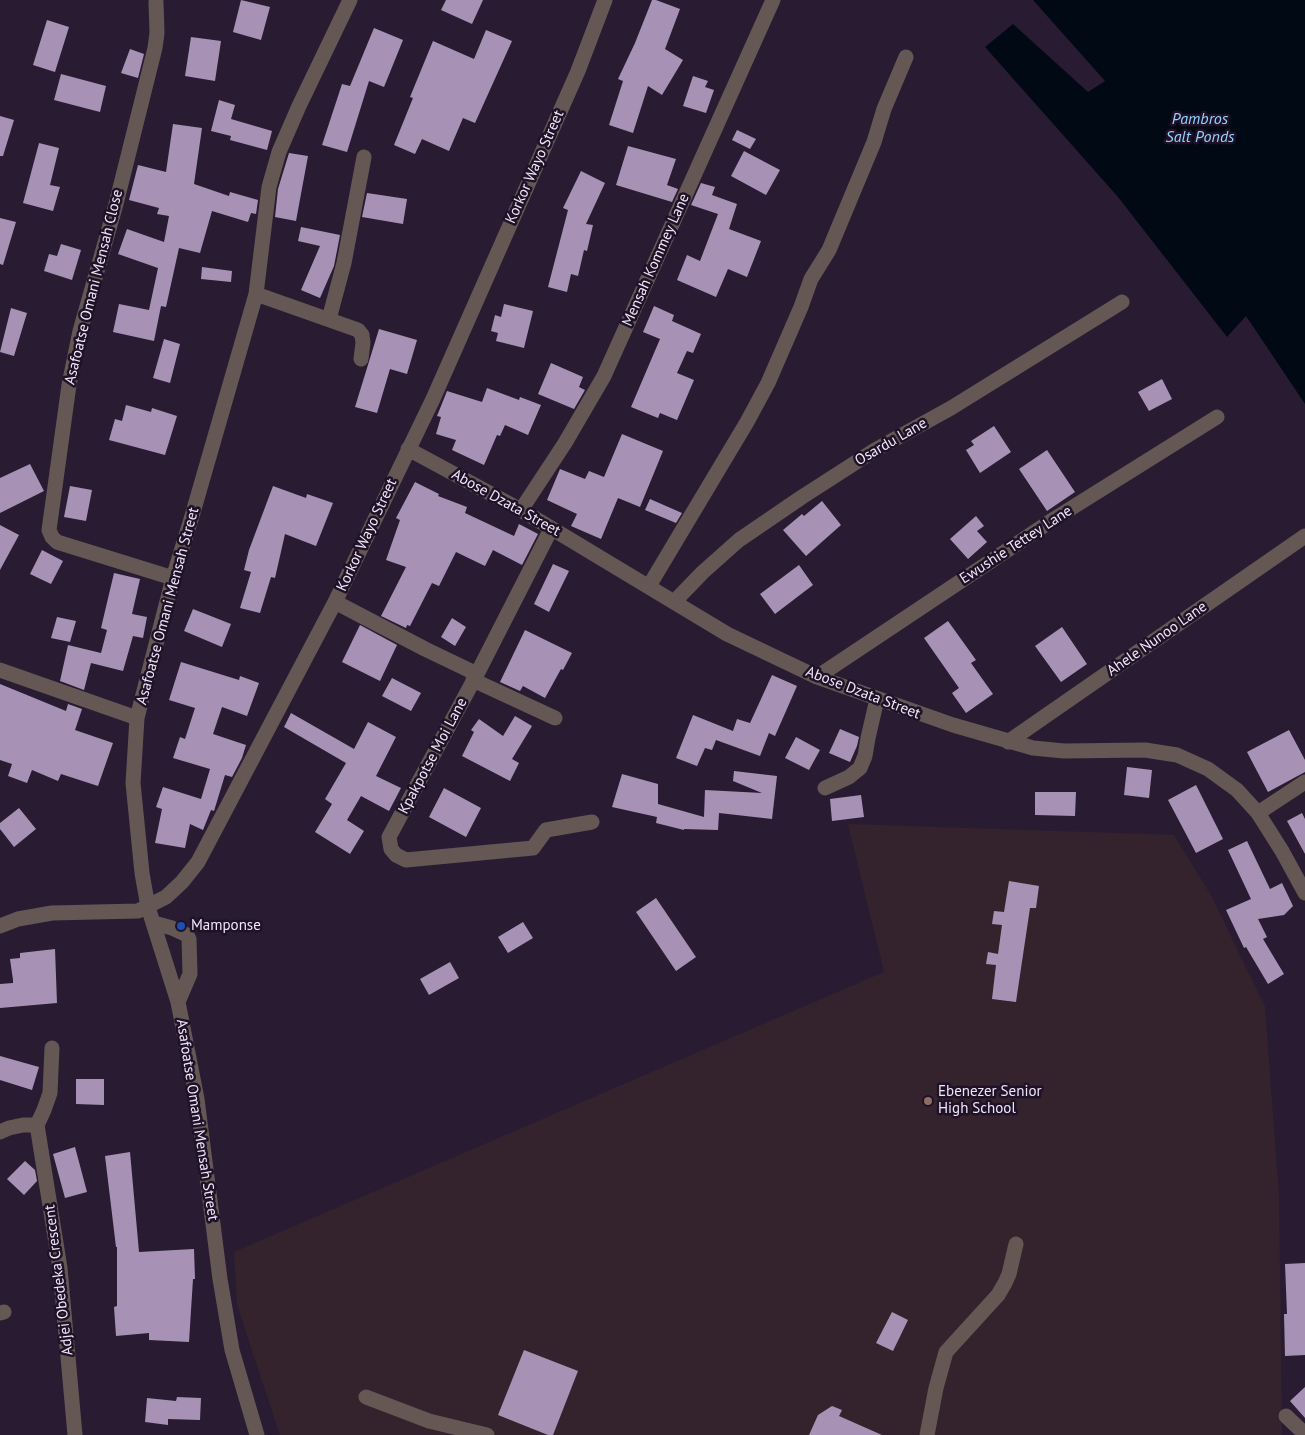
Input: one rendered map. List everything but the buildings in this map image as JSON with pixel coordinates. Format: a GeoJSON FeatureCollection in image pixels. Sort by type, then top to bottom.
{"type":"FeatureCollection","features":[{"type":"Feature","properties":{"kind":"street","name":"Asafoatse Omani Mensah Street"},"geometry":{"type":"LineString","coordinates":[[257,1435],[232,1350],[220,1279],[197,1099],[178,1002],[148,907],[142,873],[133,783],[137,718],[172,578],[192,516],[256,294],[270,187],[279,152],[350,0]]}},
{"type":"Feature","properties":{"kind":"street","name":"Korkor Wayo Street"},"geometry":{"type":"LineString","coordinates":[[0,926],[18,919],[52,912],[138,911],[166,897],[182,882],[198,862],[335,602],[433,399],[574,80],[605,0]]}},
{"type":"Feature","properties":{"kind":"street","name":"Mensah Kommey Lane"},"geometry":{"type":"LineString","coordinates":[[521,510],[565,443],[604,376],[774,0]]}},
{"type":"Feature","properties":{"kind":"street","name":"Asafoatse Omani Mensah Close"},"geometry":{"type":"LineString","coordinates":[[156,2],[157,33],[155,48],[116,204],[80,331],[68,385],[49,530],[52,538],[57,542],[172,578]]}},
{"type":"Feature","properties":{"kind":"street"},"geometry":{"type":"LineString","coordinates":[[649,586],[747,422],[768,383],[811,279],[829,250],[874,142],[884,109],[906,56]]}},
{"type":"Feature","properties":{"kind":"street"},"geometry":{"type":"LineString","coordinates":[[329,319],[346,250],[364,157]]}},
{"type":"Feature","properties":{"kind":"street"},"geometry":{"type":"LineString","coordinates":[[256,294],[358,330],[362,335],[363,343],[361,359]]}},
{"type":"Feature","properties":{"kind":"street","name":"Osardu Lane"},"geometry":{"type":"LineString","coordinates":[[674,602],[703,572],[739,540],[802,497],[875,450],[951,408],[1122,302]]}},
{"type":"Feature","properties":{"kind":"street","name":"Ewushie Tettey Lane"},"geometry":{"type":"LineString","coordinates":[[817,677],[1054,519],[1217,416]]}},
{"type":"Feature","properties":{"kind":"street","name":"Abose Dzata Street"},"geometry":{"type":"LineString","coordinates":[[408,449],[521,510],[727,634],[817,677],[953,726],[1033,748],[1064,751],[1145,750],[1177,755],[1208,769],[1237,790],[1258,813],[1305,893]]}},
{"type":"Feature","properties":{"kind":"street"},"geometry":{"type":"LineString","coordinates":[[475,677],[551,529]]}},
{"type":"Feature","properties":{"kind":"street","name":"Ahele Nunoo Lane"},"geometry":{"type":"LineString","coordinates":[[1008,742],[1305,536]]}},
{"type":"Feature","properties":{"kind":"street"},"geometry":{"type":"LineString","coordinates":[[335,602],[555,718]]}},
{"type":"Feature","properties":{"kind":"street"},"geometry":{"type":"LineString","coordinates":[[0,670],[137,718]]}},
{"type":"Feature","properties":{"kind":"street","name":"Kpakpotse Moi Lane"},"geometry":{"type":"LineString","coordinates":[[475,677],[389,838],[390,850],[406,860],[533,848],[546,830],[592,822]]}},
{"type":"Feature","properties":{"kind":"street"},"geometry":{"type":"LineString","coordinates":[[825,788],[849,777],[860,768],[865,756],[877,699]]}},
{"type":"Feature","properties":{"kind":"street"},"geometry":{"type":"LineString","coordinates":[[1258,813],[1305,782]]}},
{"type":"Feature","properties":{"kind":"street"},"geometry":{"type":"LineString","coordinates":[[154,923],[172,928],[187,935],[189,939],[190,974],[178,1002]]}},
{"type":"Feature","properties":{"kind":"street"},"geometry":{"type":"LineString","coordinates":[[0,1132],[23,1125],[36,1125],[50,1093],[52,1048]]}},
{"type":"Feature","properties":{"kind":"street","name":"Adjei Obedeka Crescent"},"geometry":{"type":"LineString","coordinates":[[36,1125],[60,1268],[75,1435]]}},
{"type":"Feature","properties":{"kind":"street"},"geometry":{"type":"LineString","coordinates":[[928,1435],[936,1388],[946,1352],[998,1295],[1009,1274],[1016,1244]]}},
{"type":"Feature","properties":{"kind":"street"},"geometry":{"type":"LineString","coordinates":[[366,1397],[428,1421],[487,1435]]}},
{"type":"Feature","properties":{"kind":"street"},"geometry":{"type":"LineString","coordinates":[[1286,1416],[1305,1434]]}},
{"type":"Feature","properties":{"kind":"shaded area","name":"Ebenezer Senior High School"},"geometry":{"type":"Polygon","coordinates":[[[848,824],[1174,835],[1212,897],[1265,1007],[1279,1196],[1282,1435],[280,1435],[237,1305],[234,1252],[884,972],[848,824]]]}},
{"type":"Feature","properties":{"kind":"water","name":"Pambros Salt Ponds"},"geometry":{"type":"Polygon","coordinates":[[[1033,0],[1305,0],[1305,404],[1246,316],[1227,337],[1118,197],[985,47],[1013,24],[1088,92],[1105,81],[1033,0]]]}},
{"type":"Feature","properties":{"kind":"place","name":"Mamponse"},"geometry":{"type":"Point","coordinates":[181,926]}},
{"type":"Feature","properties":{"kind":"place","name":"Ebenezer Senior High School"},"geometry":{"type":"Point","coordinates":[928,1101]}}]}
